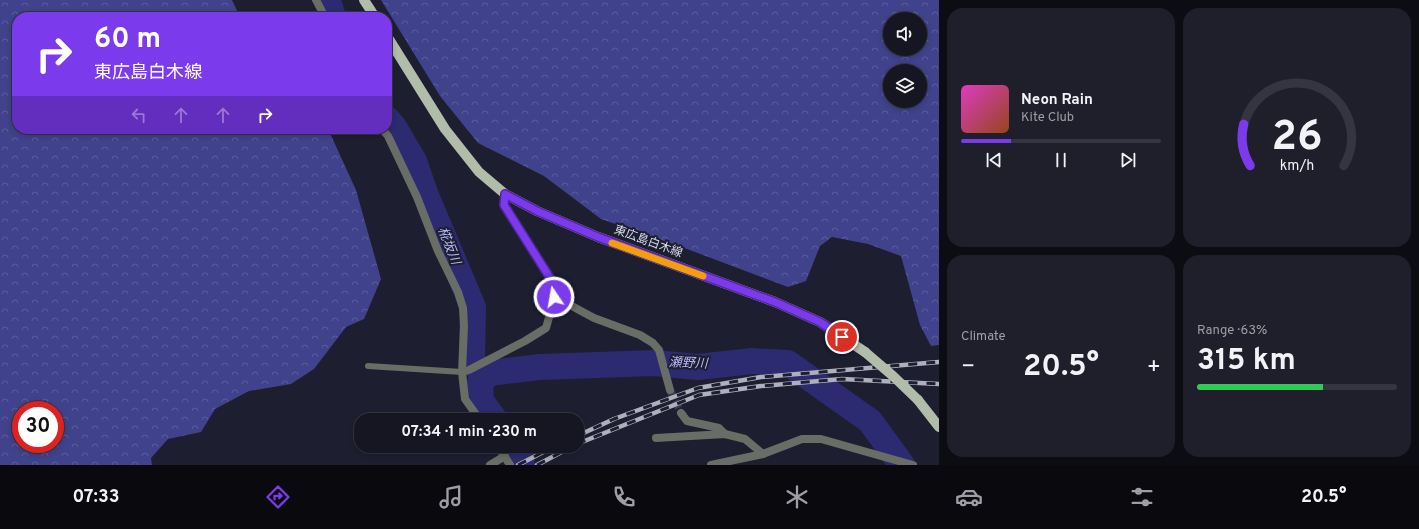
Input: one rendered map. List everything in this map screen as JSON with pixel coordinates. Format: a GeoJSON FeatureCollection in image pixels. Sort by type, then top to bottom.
{"type":"FeatureCollection","features":[{"type":"Feature","properties":{"kind":"main road"},"geometry":{"type":"LineString","coordinates":[[364,0],[372,12]]}},
{"type":"Feature","properties":{"kind":"main road","name":"東広島白木線"},"geometry":{"type":"LineString","coordinates":[[392,44],[445,130],[479,172],[505,194],[537,211],[598,237],[775,302],[820,322],[865,352],[893,376],[918,400],[939,427]]}},
{"type":"Feature","properties":{"kind":"street"},"geometry":{"type":"LineString","coordinates":[[316,0],[322,12]]}},
{"type":"Feature","properties":{"kind":"street"},"geometry":{"type":"LineString","coordinates":[[386,134],[417,197],[438,251],[458,292],[463,308],[466,371],[465,399],[475,413]]}},
{"type":"Feature","properties":{"kind":"street"},"geometry":{"type":"LineString","coordinates":[[466,371],[525,341],[546,328],[557,289],[504,205],[505,194]]}},
{"type":"Feature","properties":{"kind":"street"},"geometry":{"type":"LineString","coordinates":[[554,297],[594,318],[640,335],[653,343],[661,355],[670,390]]}},
{"type":"Feature","properties":{"kind":"street"},"geometry":{"type":"LineString","coordinates":[[681,413],[687,421],[719,428],[724,434]]}},
{"type":"Feature","properties":{"kind":"street"},"geometry":{"type":"LineString","coordinates":[[656,438],[724,434],[745,439],[763,454]]}},
{"type":"Feature","properties":{"kind":"street"},"geometry":{"type":"LineString","coordinates":[[711,465],[763,454],[802,439],[821,439],[912,465]]}},
{"type":"Feature","properties":{"kind":"street"},"geometry":{"type":"LineString","coordinates":[[503,453],[510,465]]}},
{"type":"Feature","properties":{"kind":"street"},"geometry":{"type":"LineString","coordinates":[[490,465],[505,456]]}},
{"type":"Feature","properties":{"kind":"lane"},"geometry":{"type":"LineString","coordinates":[[368,366],[466,371]]}},
{"type":"Feature","properties":{"kind":"green space"},"geometry":{"type":"Polygon","coordinates":[[[0,0],[232,0],[238,12],[12,12],[12,134],[330,134],[356,190],[381,279],[364,319],[346,327],[314,369],[291,384],[249,391],[215,409],[201,432],[168,439],[151,458],[152,465],[0,465],[0,0]]]}},
{"type":"Feature","properties":{"kind":"green space"},"geometry":{"type":"Polygon","coordinates":[[[381,0],[939,0],[939,345],[931,346],[920,325],[901,256],[868,244],[832,237],[820,246],[806,281],[788,287],[601,219],[544,176],[478,143],[440,96],[392,18],[392,12],[388,12],[381,0]]]}},
{"type":"Feature","properties":{"kind":"waterway","name":"椛坂川"},"geometry":{"type":"LineString","coordinates":[[328,0],[332,12]]}},
{"type":"Feature","properties":{"kind":"waterway","name":"瀬野川"},"geometry":{"type":"LineString","coordinates":[[392,125],[414,161],[425,193],[473,307],[472,361],[481,372],[489,373],[540,367],[654,363],[698,367],[752,361],[788,363],[870,421],[902,465]]}},
{"type":"Feature","properties":{"kind":"waterway","name":"瀬野川"},"geometry":{"type":"LineString","coordinates":[[489,373],[480,383],[481,401],[490,413]]}},
{"type":"Feature","properties":{"kind":"waterway","name":"瀬野川"},"geometry":{"type":"LineString","coordinates":[[518,453],[522,465]]}},
{"type":"Feature","properties":{"kind":"tunnel"},"geometry":{"type":"LineString","coordinates":[[670,390],[681,413]]}},
{"type":"Feature","properties":{"kind":"railway"},"geometry":{"type":"LineString","coordinates":[[584,433],[614,419],[698,388],[761,377],[939,362]]}},
{"type":"Feature","properties":{"kind":"railway"},"geometry":{"type":"LineString","coordinates":[[584,441],[699,395],[761,386],[842,379],[939,384]]}},
{"type":"Feature","properties":{"kind":"railway"},"geometry":{"type":"LineString","coordinates":[[518,465],[541,453]]}},
{"type":"Feature","properties":{"kind":"railway"},"geometry":{"type":"LineString","coordinates":[[537,465],[560,453]]}},
{"type":"Feature","properties":{"kind":"slow traffic"},"geometry":{"type":"LineString","coordinates":[[612,243],[703,276]]}},
{"type":"Feature","properties":{"kind":"route"},"geometry":{"type":"LineString","coordinates":[[554,297],[557,289],[504,205],[505,194],[537,211],[598,237],[775,302],[820,322],[842,337]]}}]}
